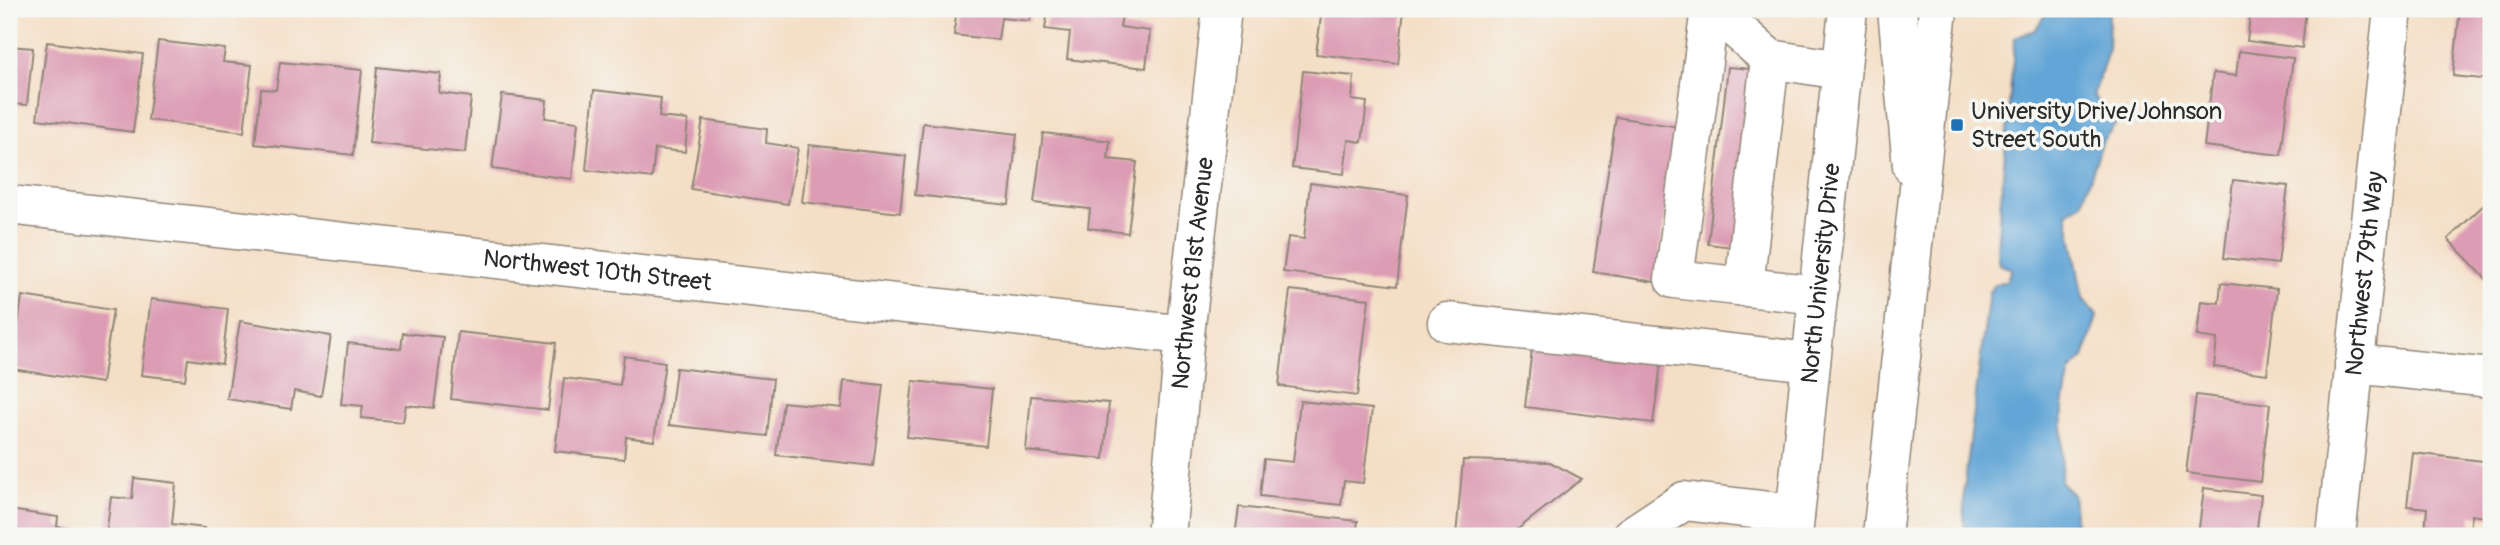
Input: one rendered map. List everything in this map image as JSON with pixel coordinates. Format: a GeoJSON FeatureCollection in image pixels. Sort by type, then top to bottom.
{"type":"FeatureCollection","features":[{"type":"Feature","properties":{"kind":"street","name":"Northwest 81st Avenue"},"geometry":{"type":"LineString","coordinates":[[1166,536],[1185,334],[1222,9]]}},
{"type":"Feature","properties":{"kind":"street"},"geometry":{"type":"LineString","coordinates":[[1712,9],[1770,59],[1841,70]]}},
{"type":"Feature","properties":{"kind":"street"},"geometry":{"type":"LineString","coordinates":[[1712,9],[1674,279],[1818,295]]}},
{"type":"Feature","properties":{"kind":"street","name":"North University Drive"},"geometry":{"type":"LineString","coordinates":[[1794,525],[1848,9]]}},
{"type":"Feature","properties":{"kind":"street"},"geometry":{"type":"LineString","coordinates":[[1897,9],[1917,213]]}},
{"type":"Feature","properties":{"kind":"street"},"geometry":{"type":"LineString","coordinates":[[1882,536],[1938,9]]}},
{"type":"Feature","properties":{"kind":"street","name":"Northwest 79th Way"},"geometry":{"type":"LineString","coordinates":[[2336,536],[2393,9]]}},
{"type":"Feature","properties":{"kind":"street"},"geometry":{"type":"LineString","coordinates":[[1744,287],[1770,59]]}},
{"type":"Feature","properties":{"kind":"street","name":"Northwest 10th Street"},"geometry":{"type":"LineString","coordinates":[[9,205],[1185,334]]}},
{"type":"Feature","properties":{"kind":"street"},"geometry":{"type":"LineString","coordinates":[[1447,322],[1811,362]]}},
{"type":"Feature","properties":{"kind":"street"},"geometry":{"type":"LineString","coordinates":[[2354,364],[2491,378]]}},
{"type":"Feature","properties":{"kind":"street"},"geometry":{"type":"LineString","coordinates":[[1631,536],[1684,501],[1794,525]]}},
{"type":"Feature","properties":{"kind":"water"},"geometry":{"type":"Polygon","coordinates":[[[2049,9],[2109,9],[2108,51],[2093,96],[2118,121],[2103,140],[2082,203],[2067,213],[2083,299],[2097,316],[2084,358],[2070,371],[2063,405],[2061,482],[2073,494],[2076,528],[2067,536],[1966,536],[1964,490],[1989,292],[1995,284],[2006,281],[2012,269],[1999,264],[1997,248],[2015,37],[2035,30],[2049,9]]]}},
{"type":"Feature","properties":{"kind":"building"},"geometry":{"type":"Polygon","coordinates":[[[929,9],[1031,9],[1030,21],[1001,18],[998,40],[954,35],[956,14],[929,9]]]}},
{"type":"Feature","properties":{"kind":"building"},"geometry":{"type":"Polygon","coordinates":[[[1048,9],[1123,9],[1120,27],[1150,31],[1146,68],[1067,59],[1070,32],[1045,29],[1048,9]]]}},
{"type":"Feature","properties":{"kind":"building"},"geometry":{"type":"Polygon","coordinates":[[[1322,9],[1404,9],[1398,64],[1316,54],[1322,9]]]}},
{"type":"Feature","properties":{"kind":"building"},"geometry":{"type":"Polygon","coordinates":[[[2251,9],[2306,9],[2302,48],[2247,41],[2251,9]]]}},
{"type":"Feature","properties":{"kind":"building"},"geometry":{"type":"Polygon","coordinates":[[[2460,9],[2491,9],[2491,80],[2453,76],[2460,9]]]}},
{"type":"Feature","properties":{"kind":"building"},"geometry":{"type":"Polygon","coordinates":[[[158,41],[225,49],[223,62],[252,65],[244,132],[148,120],[158,41]]]}},
{"type":"Feature","properties":{"kind":"building"},"geometry":{"type":"Polygon","coordinates":[[[47,42],[143,54],[133,132],[37,119],[47,42]]]}},
{"type":"Feature","properties":{"kind":"building"},"geometry":{"type":"Polygon","coordinates":[[[9,46],[33,48],[27,105],[9,104],[9,46]]]}},
{"type":"Feature","properties":{"kind":"building"},"geometry":{"type":"Polygon","coordinates":[[[2239,51],[2293,58],[2281,155],[2204,146],[2213,73],[2236,76],[2239,51]]]}},
{"type":"Feature","properties":{"kind":"building"},"geometry":{"type":"Polygon","coordinates":[[[280,62],[362,70],[353,155],[255,144],[261,89],[276,90],[280,62]]]}},
{"type":"Feature","properties":{"kind":"building"},"geometry":{"type":"Polygon","coordinates":[[[377,67],[441,74],[439,93],[471,97],[465,153],[369,143],[377,67]]]}},
{"type":"Feature","properties":{"kind":"building"},"geometry":{"type":"Polygon","coordinates":[[[1728,67],[1761,70],[1740,248],[1708,244],[1728,67]]]}},
{"type":"Feature","properties":{"kind":"building"},"geometry":{"type":"Polygon","coordinates":[[[1303,71],[1354,76],[1352,100],[1367,102],[1362,142],[1348,140],[1344,174],[1292,168],[1303,71]]]}},
{"type":"Feature","properties":{"kind":"building"},"geometry":{"type":"Polygon","coordinates":[[[594,90],[661,98],[659,117],[688,120],[685,152],[655,149],[652,178],[586,170],[594,90]]]}},
{"type":"Feature","properties":{"kind":"building"},"geometry":{"type":"Polygon","coordinates":[[[502,95],[547,100],[545,118],[578,122],[572,179],[492,169],[502,95]]]}},
{"type":"Feature","properties":{"kind":"building"},"geometry":{"type":"Polygon","coordinates":[[[1616,117],[1679,127],[1655,282],[1593,272],[1616,117]]]}},
{"type":"Feature","properties":{"kind":"building"},"geometry":{"type":"Polygon","coordinates":[[[703,120],[767,129],[766,143],[798,148],[788,204],[691,189],[703,120]]]}},
{"type":"Feature","properties":{"kind":"building"},"geometry":{"type":"Polygon","coordinates":[[[923,123],[1017,134],[1009,205],[915,195],[923,123]]]}},
{"type":"Feature","properties":{"kind":"building"},"geometry":{"type":"Polygon","coordinates":[[[1043,133],[1110,141],[1108,159],[1137,162],[1128,233],[1088,228],[1090,209],[1034,203],[1043,133]]]}},
{"type":"Feature","properties":{"kind":"building"},"geometry":{"type":"Polygon","coordinates":[[[809,145],[906,156],[900,213],[802,202],[809,145]]]}},
{"type":"Feature","properties":{"kind":"building"},"geometry":{"type":"Polygon","coordinates":[[[2233,180],[2288,186],[2278,264],[2224,258],[2233,180]]]}},
{"type":"Feature","properties":{"kind":"building"},"geometry":{"type":"Polygon","coordinates":[[[1310,183],[1408,195],[1397,286],[1283,272],[1288,237],[1304,239],[1310,183]]]}},
{"type":"Feature","properties":{"kind":"building"},"geometry":{"type":"Polygon","coordinates":[[[2490,199],[2491,201],[2491,284],[2448,239],[2490,199]]]}},
{"type":"Feature","properties":{"kind":"building"},"geometry":{"type":"Polygon","coordinates":[[[2221,283],[2277,289],[2267,374],[2214,367],[2217,339],[2197,336],[2201,301],[2219,303],[2221,283]]]}},
{"type":"Feature","properties":{"kind":"building"},"geometry":{"type":"Polygon","coordinates":[[[1290,290],[1369,299],[1357,396],[1279,386],[1290,290]]]}},
{"type":"Feature","properties":{"kind":"building"},"geometry":{"type":"Polygon","coordinates":[[[22,296],[113,310],[102,383],[12,369],[22,296]]]}},
{"type":"Feature","properties":{"kind":"building"},"geometry":{"type":"Polygon","coordinates":[[[151,299],[228,309],[222,364],[188,359],[185,380],[141,375],[151,299]]]}},
{"type":"Feature","properties":{"kind":"building"},"geometry":{"type":"Polygon","coordinates":[[[240,321],[331,336],[321,396],[294,391],[291,409],[227,399],[240,321]]]}},
{"type":"Feature","properties":{"kind":"building"},"geometry":{"type":"Polygon","coordinates":[[[458,332],[556,343],[548,410],[451,399],[458,332]]]}},
{"type":"Feature","properties":{"kind":"building"},"geometry":{"type":"Polygon","coordinates":[[[403,333],[443,337],[434,408],[406,405],[403,422],[361,418],[363,406],[341,404],[348,343],[401,349],[403,333]]]}},
{"type":"Feature","properties":{"kind":"building"},"geometry":{"type":"Polygon","coordinates":[[[1533,340],[1662,356],[1653,423],[1525,407],[1533,340]]]}},
{"type":"Feature","properties":{"kind":"building"},"geometry":{"type":"Polygon","coordinates":[[[624,356],[665,362],[654,441],[626,437],[624,459],[555,451],[564,378],[620,385],[624,356]]]}},
{"type":"Feature","properties":{"kind":"building"},"geometry":{"type":"Polygon","coordinates":[[[676,368],[773,379],[767,436],[669,425],[676,368]]]}},
{"type":"Feature","properties":{"kind":"building"},"geometry":{"type":"Polygon","coordinates":[[[844,381],[883,385],[873,466],[776,455],[783,402],[841,408],[844,381]]]}},
{"type":"Feature","properties":{"kind":"building"},"geometry":{"type":"Polygon","coordinates":[[[913,381],[992,389],[986,446],[907,437],[913,381]]]}},
{"type":"Feature","properties":{"kind":"building"},"geometry":{"type":"Polygon","coordinates":[[[2196,395],[2270,404],[2260,482],[2186,473],[2196,395]]]}},
{"type":"Feature","properties":{"kind":"building"},"geometry":{"type":"Polygon","coordinates":[[[1031,396],[1109,403],[1104,459],[1026,451],[1031,396]]]}},
{"type":"Feature","properties":{"kind":"building"},"geometry":{"type":"Polygon","coordinates":[[[1300,401],[1372,409],[1363,483],[1344,481],[1341,505],[1260,496],[1264,459],[1293,462],[1300,401]]]}},
{"type":"Feature","properties":{"kind":"building"},"geometry":{"type":"Polygon","coordinates":[[[2413,453],[2491,462],[2491,518],[2472,515],[2469,536],[2425,532],[2427,508],[2407,506],[2413,453]]]}},
{"type":"Feature","properties":{"kind":"building"},"geometry":{"type":"Polygon","coordinates":[[[1463,460],[1550,462],[1582,479],[1509,536],[1456,536],[1463,460]]]}},
{"type":"Feature","properties":{"kind":"building"},"geometry":{"type":"Polygon","coordinates":[[[134,478],[176,483],[172,524],[205,528],[204,536],[106,536],[111,497],[132,499],[134,478]]]}},
{"type":"Feature","properties":{"kind":"building"},"geometry":{"type":"Polygon","coordinates":[[[2204,488],[2261,495],[2256,536],[2198,536],[2204,488]]]}},
{"type":"Feature","properties":{"kind":"building"},"geometry":{"type":"Polygon","coordinates":[[[1239,507],[1358,521],[1356,536],[1235,536],[1239,507]]]}},
{"type":"Feature","properties":{"kind":"building"},"geometry":{"type":"Polygon","coordinates":[[[9,510],[58,517],[57,527],[95,532],[94,536],[9,536],[9,510]]]}},
{"type":"Feature","properties":{"kind":"building"},"geometry":{"type":"Polygon","coordinates":[[[439,529],[492,534],[492,536],[439,536],[439,529]]]}},
{"type":"Feature","properties":{"kind":"place","name":"University Drive/Johnson Street South"},"geometry":{"type":"Point","coordinates":[1957,125]}}]}
